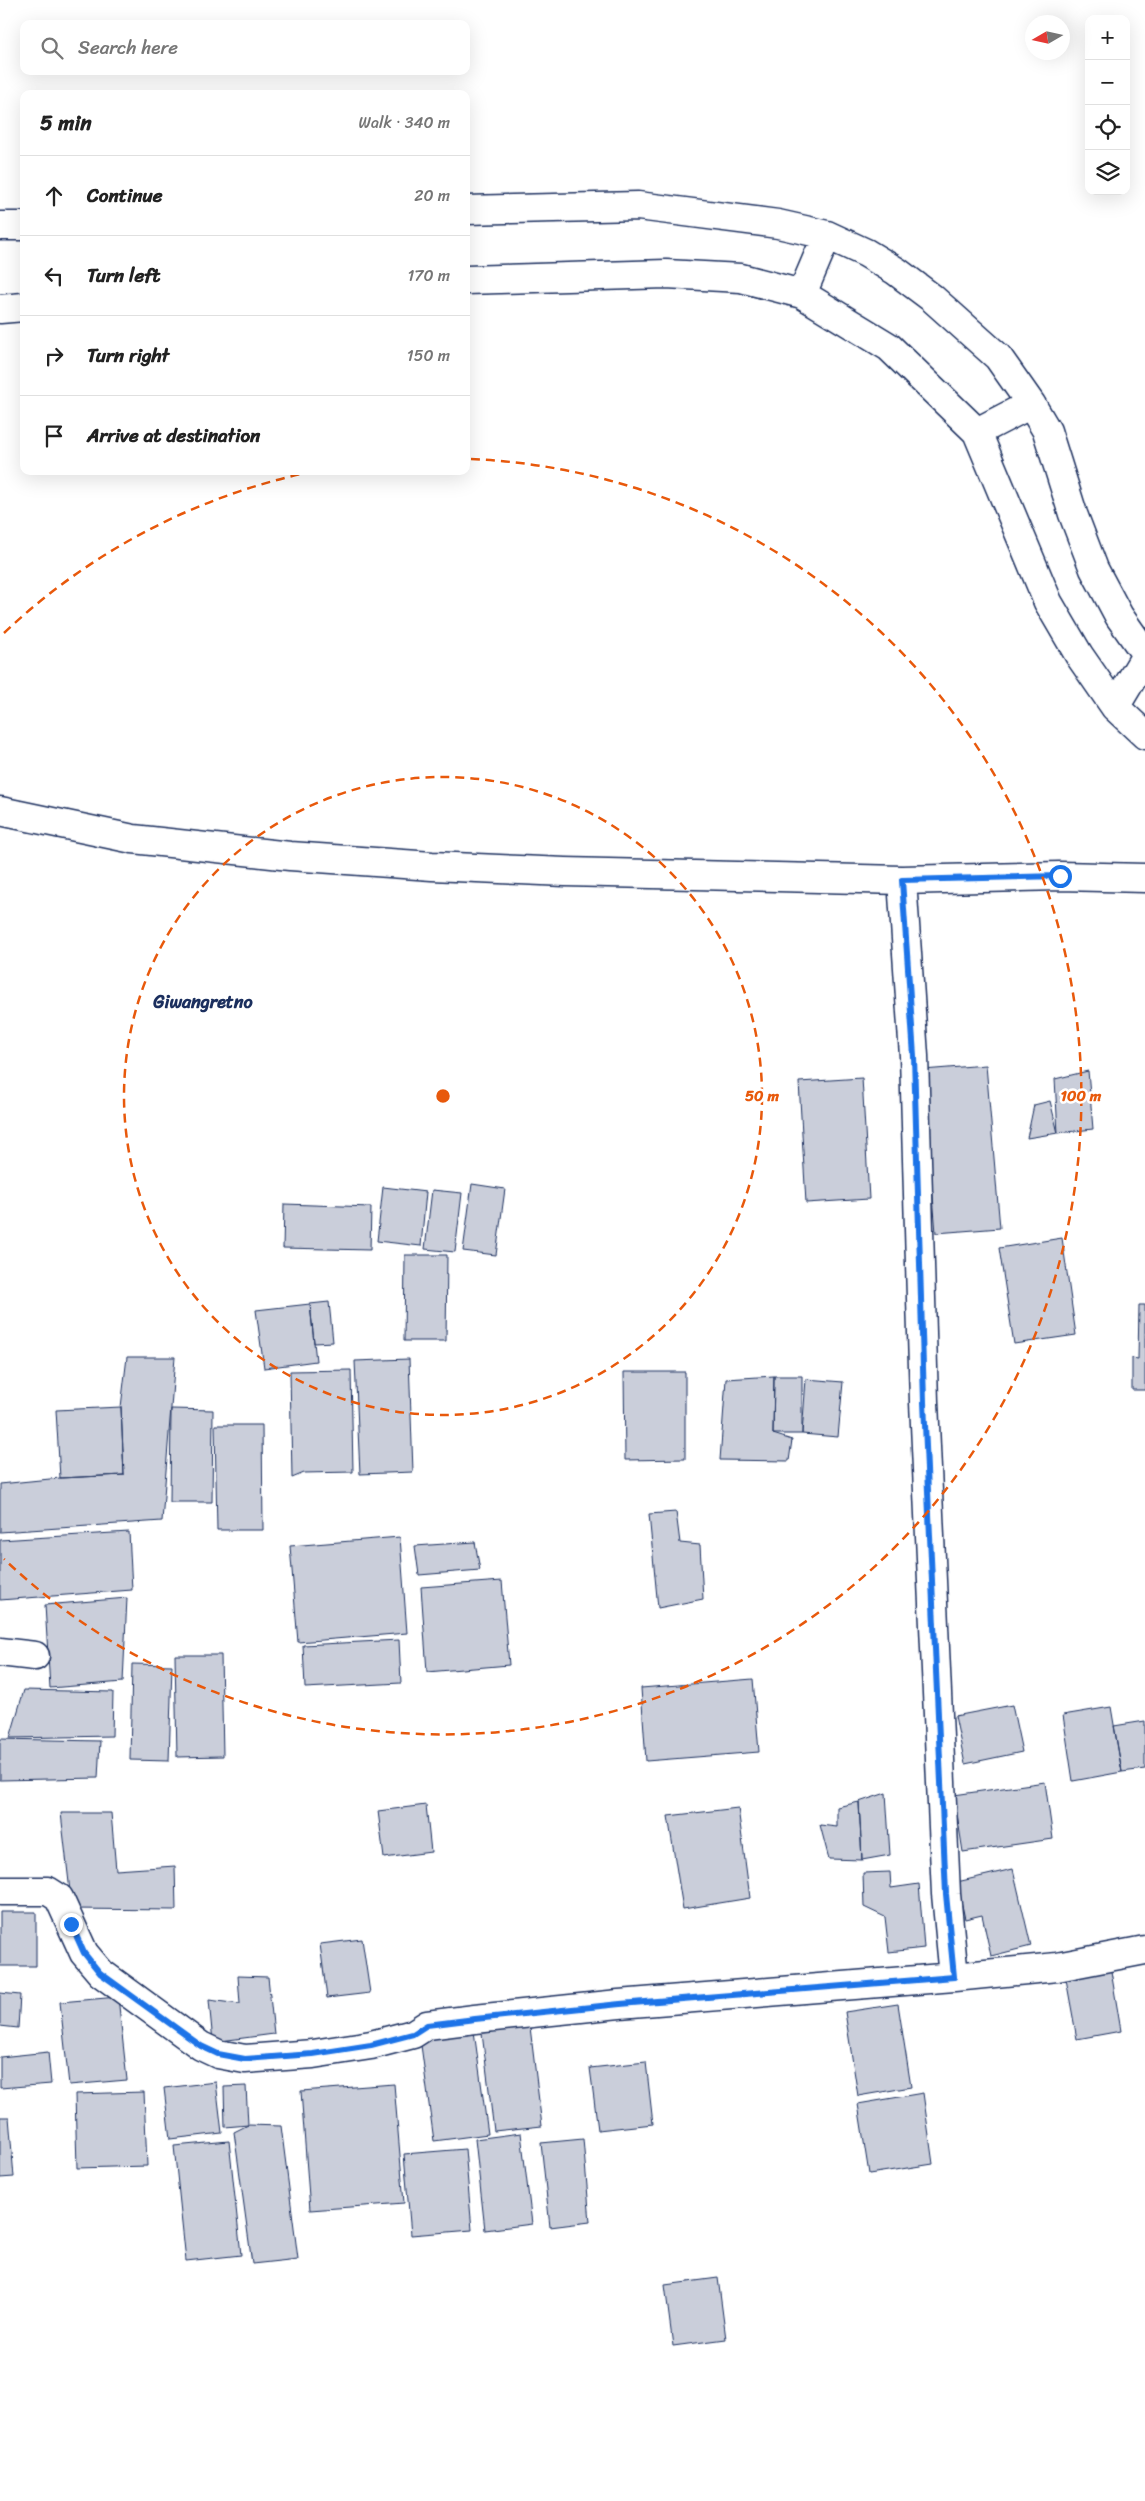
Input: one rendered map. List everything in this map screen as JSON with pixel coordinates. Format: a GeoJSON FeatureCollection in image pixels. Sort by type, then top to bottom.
{"type":"FeatureCollection","features":[{"type":"Feature","properties":{"kind":"street"},"geometry":{"type":"LineString","coordinates":[[470,210],[638,206],[778,224],[828,235],[866,253],[932,298],[998,357],[1032,404],[1046,431],[1072,514],[1094,569],[1119,616],[1145,653]]}},
{"type":"Feature","properties":{"kind":"street"},"geometry":{"type":"LineString","coordinates":[[0,226],[20,226]]}},
{"type":"Feature","properties":{"kind":"street"},"geometry":{"type":"LineString","coordinates":[[802,294],[828,235]]}},
{"type":"Feature","properties":{"kind":"street"},"geometry":{"type":"LineString","coordinates":[[470,280],[666,274],[741,278],[802,294],[889,347],[976,432],[1048,602],[1079,655],[1115,707],[1145,735]]}},
{"type":"Feature","properties":{"kind":"street"},"geometry":{"type":"LineString","coordinates":[[0,309],[20,307]]}},
{"type":"Feature","properties":{"kind":"street"},"geometry":{"type":"LineString","coordinates":[[976,432],[1032,404]]}},
{"type":"Feature","properties":{"kind":"street"},"geometry":{"type":"LineString","coordinates":[[1115,707],[1145,657]]}},
{"type":"Feature","properties":{"kind":"street"},"geometry":{"type":"LineString","coordinates":[[0,811],[133,839],[290,856],[564,872],[902,880],[1060,876],[1145,878]]}},
{"type":"Feature","properties":{"kind":"street"},"geometry":{"type":"LineString","coordinates":[[902,880],[914,1056],[923,1392],[945,1884],[954,1977]]}},
{"type":"Feature","properties":{"kind":"street"},"geometry":{"type":"LineString","coordinates":[[0,1652],[34,1656]]}},
{"type":"Feature","properties":{"kind":"street"},"geometry":{"type":"LineString","coordinates":[[0,1890],[48,1891],[59,1898],[84,1953],[100,1973],[201,2046],[218,2054],[245,2059],[313,2054],[371,2045],[413,2034],[427,2025],[475,2019],[620,2004],[1058,1967],[1145,1950]]}},
{"type":"Feature","properties":{"kind":"building"},"geometry":{"type":"Polygon","coordinates":[[[986,1065],[1000,1228],[936,1233],[923,1070],[986,1065]]]}},
{"type":"Feature","properties":{"kind":"building"},"geometry":{"type":"Polygon","coordinates":[[[1088,1071],[1093,1129],[1058,1133],[1055,1079],[1088,1071]]]}},
{"type":"Feature","properties":{"kind":"building"},"geometry":{"type":"Polygon","coordinates":[[[862,1078],[869,1199],[806,1203],[799,1082],[862,1078]]]}},
{"type":"Feature","properties":{"kind":"building"},"geometry":{"type":"Polygon","coordinates":[[[1050,1101],[1058,1133],[1027,1138],[1034,1105],[1050,1101]]]}},
{"type":"Feature","properties":{"kind":"building"},"geometry":{"type":"Polygon","coordinates":[[[472,1184],[505,1189],[496,1255],[463,1251],[472,1184]]]}},
{"type":"Feature","properties":{"kind":"building"},"geometry":{"type":"Polygon","coordinates":[[[383,1187],[426,1192],[421,1246],[377,1241],[383,1187]]]}},
{"type":"Feature","properties":{"kind":"building"},"geometry":{"type":"Polygon","coordinates":[[[432,1190],[462,1193],[455,1252],[425,1249],[432,1190]]]}},
{"type":"Feature","properties":{"kind":"building"},"geometry":{"type":"Polygon","coordinates":[[[284,1204],[371,1207],[370,1250],[283,1248],[284,1204]]]}},
{"type":"Feature","properties":{"kind":"building"},"geometry":{"type":"Polygon","coordinates":[[[1062,1238],[1076,1335],[1014,1344],[999,1248],[1062,1238]]]}},
{"type":"Feature","properties":{"kind":"building"},"geometry":{"type":"Polygon","coordinates":[[[405,1255],[447,1255],[446,1341],[404,1341],[405,1255]]]}},
{"type":"Feature","properties":{"kind":"building"},"geometry":{"type":"Polygon","coordinates":[[[329,1302],[333,1342],[314,1343],[310,1304],[329,1302]]]}},
{"type":"Feature","properties":{"kind":"building"},"geometry":{"type":"Polygon","coordinates":[[[310,1304],[316,1361],[264,1368],[256,1310],[310,1304]]]}},
{"type":"Feature","properties":{"kind":"building"},"geometry":{"type":"Polygon","coordinates":[[[1139,1305],[1145,1305],[1145,1390],[1132,1390],[1132,1358],[1138,1359],[1139,1305]]]}},
{"type":"Feature","properties":{"kind":"building"},"geometry":{"type":"Polygon","coordinates":[[[127,1357],[175,1357],[162,1521],[0,1532],[0,1484],[60,1478],[124,1475],[121,1407],[127,1357]]]}},
{"type":"Feature","properties":{"kind":"building"},"geometry":{"type":"Polygon","coordinates":[[[409,1359],[413,1472],[360,1474],[355,1361],[409,1359]]]}},
{"type":"Feature","properties":{"kind":"building"},"geometry":{"type":"Polygon","coordinates":[[[351,1370],[353,1472],[304,1473],[292,1478],[290,1371],[351,1370]]]}},
{"type":"Feature","properties":{"kind":"building"},"geometry":{"type":"Polygon","coordinates":[[[624,1372],[685,1372],[685,1459],[625,1460],[624,1372]]]}},
{"type":"Feature","properties":{"kind":"building"},"geometry":{"type":"Polygon","coordinates":[[[774,1376],[773,1434],[792,1440],[789,1461],[720,1460],[726,1379],[774,1376]]]}},
{"type":"Feature","properties":{"kind":"building"},"geometry":{"type":"Polygon","coordinates":[[[774,1376],[802,1376],[802,1434],[773,1434],[774,1376]]]}},
{"type":"Feature","properties":{"kind":"building"},"geometry":{"type":"Polygon","coordinates":[[[806,1379],[843,1382],[838,1437],[802,1434],[806,1379]]]}},
{"type":"Feature","properties":{"kind":"building"},"geometry":{"type":"Polygon","coordinates":[[[121,1407],[124,1475],[60,1478],[56,1410],[121,1407]]]}},
{"type":"Feature","properties":{"kind":"building"},"geometry":{"type":"Polygon","coordinates":[[[171,1409],[213,1410],[212,1502],[170,1502],[171,1409]]]}},
{"type":"Feature","properties":{"kind":"building"},"geometry":{"type":"Polygon","coordinates":[[[215,1425],[262,1425],[263,1530],[217,1530],[215,1425]]]}},
{"type":"Feature","properties":{"kind":"building"},"geometry":{"type":"Polygon","coordinates":[[[676,1512],[680,1543],[700,1545],[703,1599],[658,1608],[649,1514],[676,1512]]]}},
{"type":"Feature","properties":{"kind":"building"},"geometry":{"type":"Polygon","coordinates":[[[129,1532],[132,1590],[0,1600],[0,1540],[129,1532]]]}},
{"type":"Feature","properties":{"kind":"building"},"geometry":{"type":"Polygon","coordinates":[[[400,1537],[407,1633],[298,1642],[290,1546],[400,1537]]]}},
{"type":"Feature","properties":{"kind":"building"},"geometry":{"type":"Polygon","coordinates":[[[475,1542],[480,1570],[419,1575],[415,1546],[475,1542]]]}},
{"type":"Feature","properties":{"kind":"building"},"geometry":{"type":"Polygon","coordinates":[[[502,1581],[509,1665],[427,1672],[421,1587],[502,1581]]]}},
{"type":"Feature","properties":{"kind":"building"},"geometry":{"type":"Polygon","coordinates":[[[127,1598],[123,1682],[50,1688],[45,1605],[127,1598]]]}},
{"type":"Feature","properties":{"kind":"building"},"geometry":{"type":"Polygon","coordinates":[[[399,1640],[401,1683],[305,1688],[303,1645],[399,1640]]]}},
{"type":"Feature","properties":{"kind":"building"},"geometry":{"type":"Polygon","coordinates":[[[175,1655],[221,1655],[223,1756],[177,1757],[175,1655]]]}},
{"type":"Feature","properties":{"kind":"building"},"geometry":{"type":"Polygon","coordinates":[[[132,1664],[172,1665],[169,1761],[130,1760],[132,1664]]]}},
{"type":"Feature","properties":{"kind":"building"},"geometry":{"type":"Polygon","coordinates":[[[753,1679],[759,1752],[646,1761],[641,1688],[753,1679]]]}},
{"type":"Feature","properties":{"kind":"building"},"geometry":{"type":"Polygon","coordinates":[[[24,1690],[113,1692],[112,1736],[10,1738],[24,1690]]]}},
{"type":"Feature","properties":{"kind":"building"},"geometry":{"type":"Polygon","coordinates":[[[1012,1705],[1022,1752],[965,1764],[955,1716],[1012,1705]]]}},
{"type":"Feature","properties":{"kind":"building"},"geometry":{"type":"Polygon","coordinates":[[[1111,1707],[1122,1772],[1073,1781],[1063,1715],[1111,1707]]]}},
{"type":"Feature","properties":{"kind":"building"},"geometry":{"type":"Polygon","coordinates":[[[1145,1721],[1145,1769],[1122,1772],[1114,1726],[1145,1721]]]}},
{"type":"Feature","properties":{"kind":"building"},"geometry":{"type":"Polygon","coordinates":[[[0,1739],[100,1741],[98,1778],[0,1780],[0,1739]]]}},
{"type":"Feature","properties":{"kind":"building"},"geometry":{"type":"Polygon","coordinates":[[[1045,1782],[1053,1839],[963,1852],[954,1795],[1045,1782]]]}},
{"type":"Feature","properties":{"kind":"building"},"geometry":{"type":"Polygon","coordinates":[[[886,1793],[890,1855],[862,1860],[859,1802],[886,1793]]]}},
{"type":"Feature","properties":{"kind":"building"},"geometry":{"type":"Polygon","coordinates":[[[859,1802],[862,1860],[829,1859],[820,1825],[837,1827],[837,1807],[859,1802]]]}},
{"type":"Feature","properties":{"kind":"building"},"geometry":{"type":"Polygon","coordinates":[[[426,1805],[431,1852],[384,1858],[378,1811],[426,1805]]]}},
{"type":"Feature","properties":{"kind":"building"},"geometry":{"type":"Polygon","coordinates":[[[738,1808],[750,1898],[683,1909],[668,1816],[738,1808]]]}},
{"type":"Feature","properties":{"kind":"building"},"geometry":{"type":"Polygon","coordinates":[[[61,1813],[111,1813],[116,1870],[175,1866],[176,1910],[72,1909],[61,1813]]]}},
{"type":"Feature","properties":{"kind":"building"},"geometry":{"type":"Polygon","coordinates":[[[1013,1869],[1031,1946],[991,1956],[982,1915],[965,1919],[957,1882],[1013,1869]]]}},
{"type":"Feature","properties":{"kind":"building"},"geometry":{"type":"Polygon","coordinates":[[[890,1872],[891,1888],[919,1884],[924,1948],[889,1952],[885,1917],[864,1907],[863,1873],[890,1872]]]}},
{"type":"Feature","properties":{"kind":"building"},"geometry":{"type":"Polygon","coordinates":[[[0,1912],[36,1912],[36,1966],[0,1966],[0,1912]]]}},
{"type":"Feature","properties":{"kind":"building"},"geometry":{"type":"Polygon","coordinates":[[[362,1939],[370,1993],[327,1998],[320,1944],[362,1939]]]}},
{"type":"Feature","properties":{"kind":"building"},"geometry":{"type":"Polygon","coordinates":[[[1111,1971],[1121,2031],[1077,2039],[1066,1979],[1111,1971]]]}},
{"type":"Feature","properties":{"kind":"building"},"geometry":{"type":"Polygon","coordinates":[[[238,1976],[268,1977],[274,2034],[213,2042],[209,2000],[240,2004],[238,1976]]]}},
{"type":"Feature","properties":{"kind":"building"},"geometry":{"type":"Polygon","coordinates":[[[0,1993],[20,1995],[18,2028],[0,2026],[0,1993]]]}},
{"type":"Feature","properties":{"kind":"building"},"geometry":{"type":"Polygon","coordinates":[[[118,1997],[127,2080],[69,2085],[60,2002],[118,1997]]]}},
{"type":"Feature","properties":{"kind":"building"},"geometry":{"type":"Polygon","coordinates":[[[898,2004],[911,2087],[858,2096],[845,2012],[898,2004]]]}},
{"type":"Feature","properties":{"kind":"building"},"geometry":{"type":"Polygon","coordinates":[[[530,2027],[542,2126],[494,2131],[482,2033],[530,2027]]]}},
{"type":"Feature","properties":{"kind":"building"},"geometry":{"type":"Polygon","coordinates":[[[474,2031],[488,2134],[434,2141],[420,2038],[474,2031]]]}},
{"type":"Feature","properties":{"kind":"building"},"geometry":{"type":"Polygon","coordinates":[[[48,2052],[51,2084],[0,2088],[0,2057],[48,2052]]]}},
{"type":"Feature","properties":{"kind":"building"},"geometry":{"type":"Polygon","coordinates":[[[646,2062],[653,2124],[598,2130],[590,2068],[646,2062]]]}},
{"type":"Feature","properties":{"kind":"building"},"geometry":{"type":"Polygon","coordinates":[[[216,2082],[222,2133],[170,2139],[164,2088],[216,2082]]]}},
{"type":"Feature","properties":{"kind":"building"},"geometry":{"type":"Polygon","coordinates":[[[394,2084],[404,2203],[310,2210],[301,2091],[394,2084]]]}},
{"type":"Feature","properties":{"kind":"building"},"geometry":{"type":"Polygon","coordinates":[[[246,2086],[248,2125],[225,2127],[224,2087],[246,2086]]]}},
{"type":"Feature","properties":{"kind":"building"},"geometry":{"type":"Polygon","coordinates":[[[144,2092],[147,2166],[77,2168],[75,2094],[144,2092]]]}},
{"type":"Feature","properties":{"kind":"building"},"geometry":{"type":"Polygon","coordinates":[[[923,2093],[933,2164],[869,2174],[858,2104],[923,2093]]]}},
{"type":"Feature","properties":{"kind":"building"},"geometry":{"type":"Polygon","coordinates":[[[0,2117],[9,2117],[14,2177],[0,2178],[0,2117]]]}},
{"type":"Feature","properties":{"kind":"building"},"geometry":{"type":"Polygon","coordinates":[[[248,2125],[281,2126],[298,2259],[252,2264],[234,2132],[248,2125]]]}},
{"type":"Feature","properties":{"kind":"building"},"geometry":{"type":"Polygon","coordinates":[[[521,2133],[532,2224],[485,2230],[475,2139],[521,2133]]]}},
{"type":"Feature","properties":{"kind":"building"},"geometry":{"type":"Polygon","coordinates":[[[583,2139],[590,2222],[550,2227],[541,2143],[583,2139]]]}},
{"type":"Feature","properties":{"kind":"building"},"geometry":{"type":"Polygon","coordinates":[[[229,2141],[241,2255],[186,2261],[174,2146],[229,2141]]]}},
{"type":"Feature","properties":{"kind":"building"},"geometry":{"type":"Polygon","coordinates":[[[465,2149],[472,2230],[411,2235],[404,2154],[465,2149]]]}},
{"type":"Feature","properties":{"kind":"building"},"geometry":{"type":"Polygon","coordinates":[[[718,2278],[726,2339],[673,2346],[665,2285],[718,2278]]]}},
{"type":"Feature","properties":{"kind":"district","name":"Giwangretno"},"geometry":{"type":"Point","coordinates":[203,1002]}},
{"type":"Feature","properties":{"kind":"route"},"geometry":{"type":"LineString","coordinates":[[71,1924],[84,1953],[100,1973],[201,2046],[218,2054],[245,2059],[313,2054],[371,2045],[413,2034],[427,2025],[475,2019],[620,2004],[954,1977],[946,1894],[924,1402],[915,1153],[914,1056],[902,880],[1060,876]]}}]}
